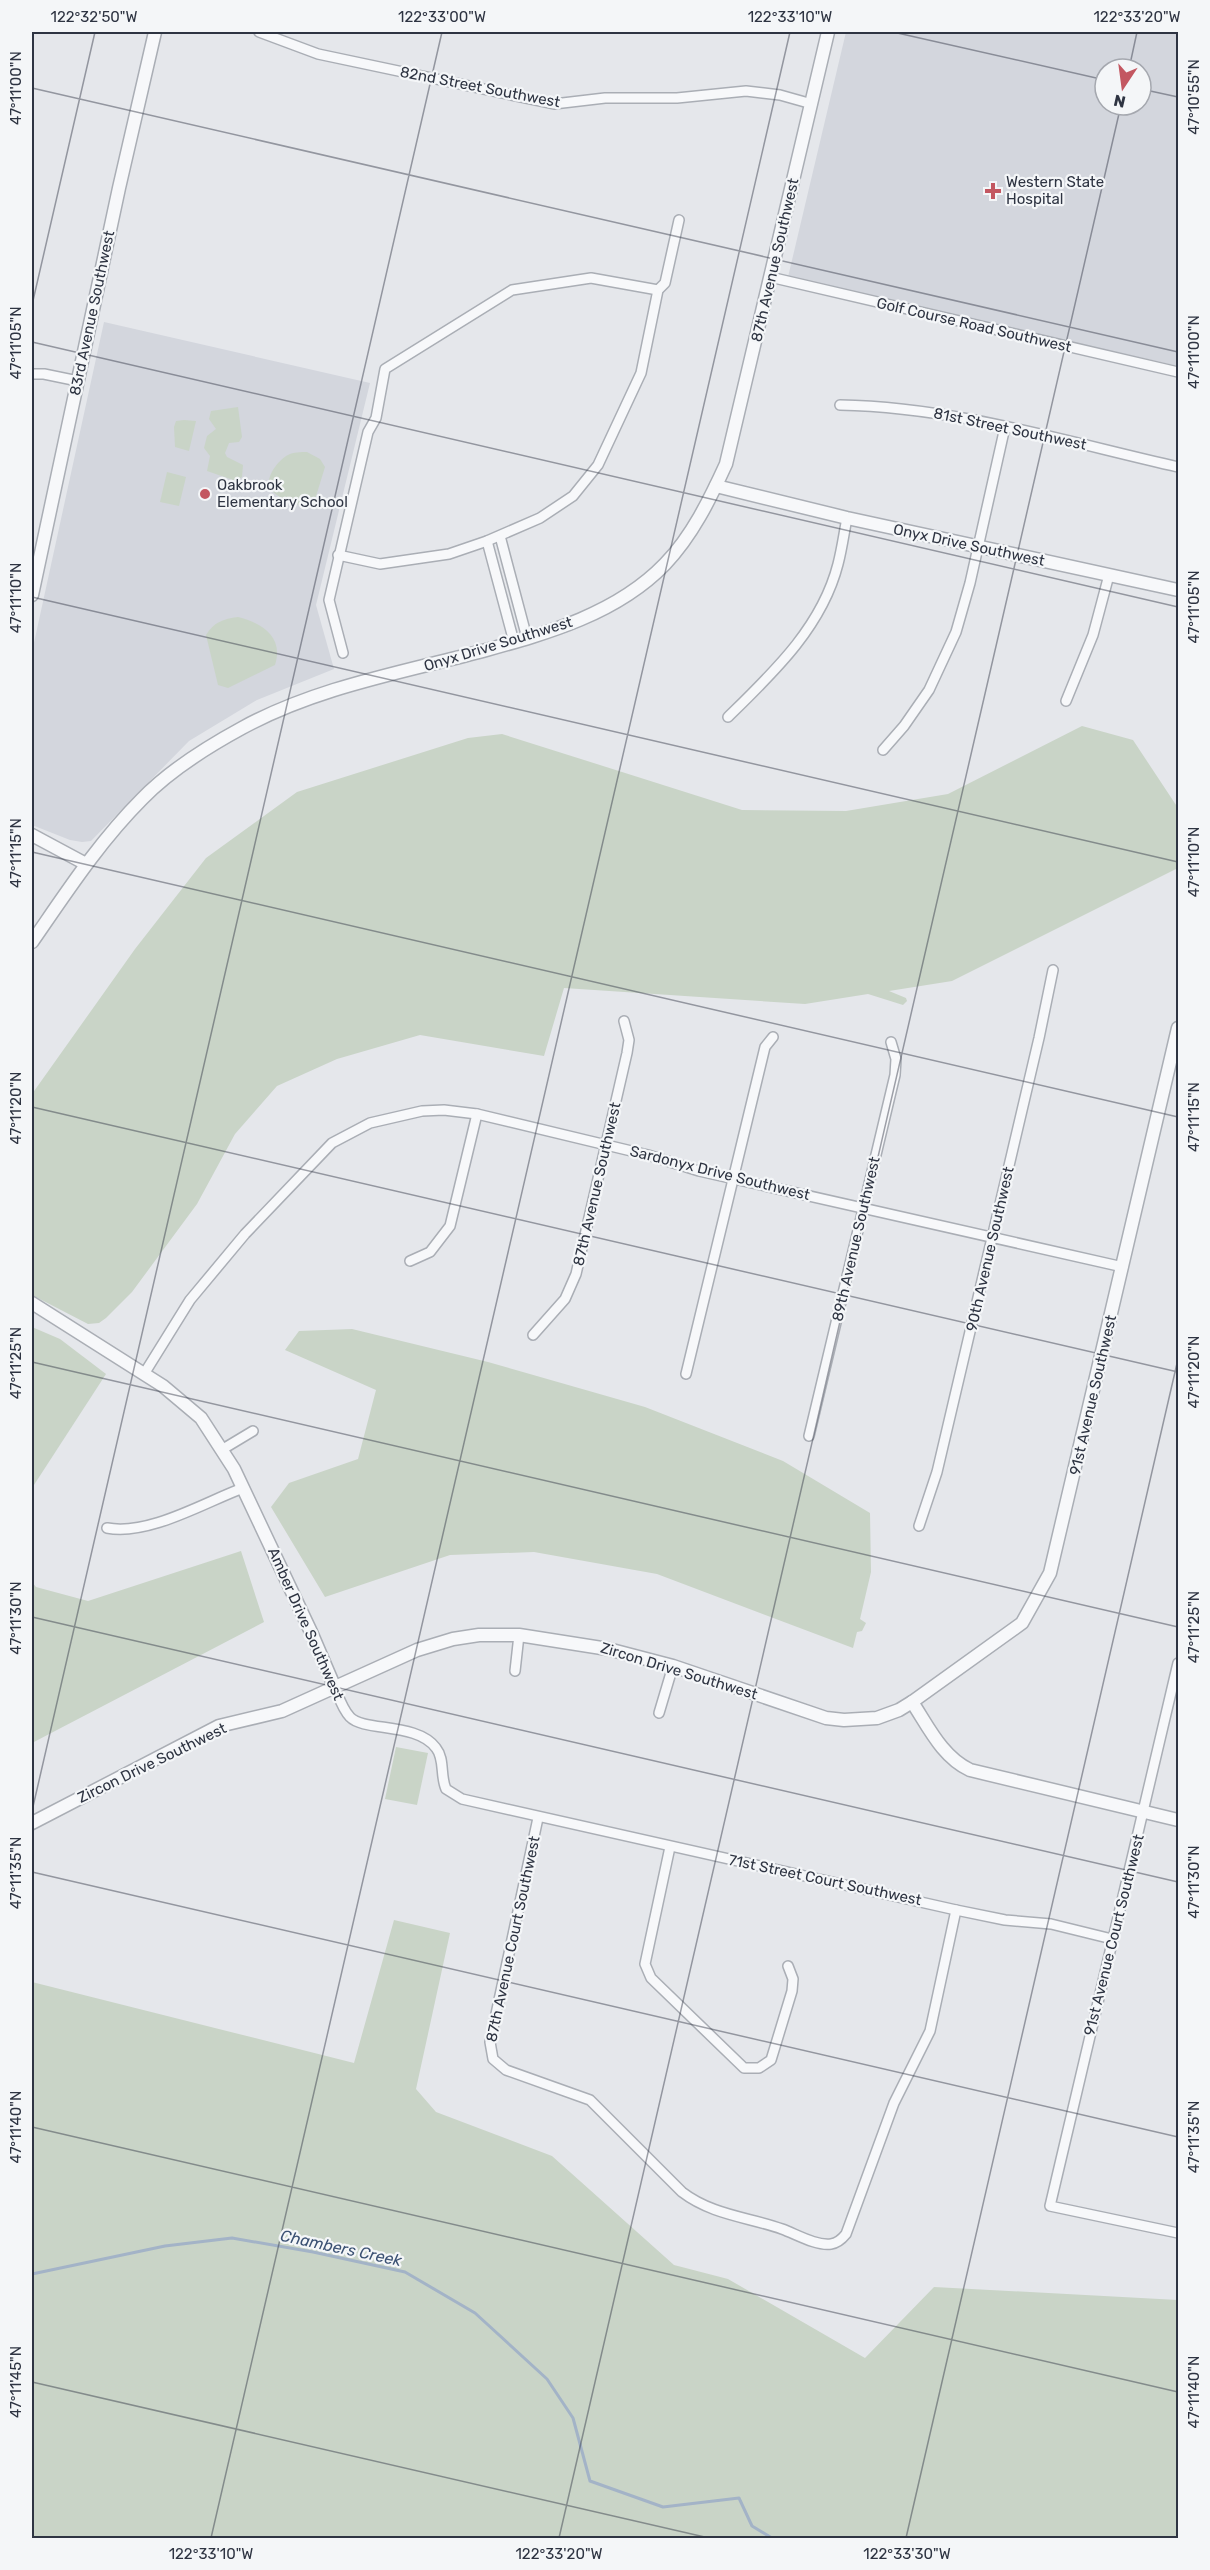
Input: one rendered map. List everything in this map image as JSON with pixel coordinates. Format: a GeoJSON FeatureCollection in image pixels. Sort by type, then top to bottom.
{"type":"FeatureCollection","features":[{"type":"Feature","properties":{"kind":"street","name":"83rd Avenue Southwest"},"geometry":{"type":"LineString","coordinates":[[32,595],[119,188],[155,32]]}},
{"type":"Feature","properties":{"kind":"street","name":"82nd Street Southwest"},"geometry":{"type":"LineString","coordinates":[[259,32],[318,54],[554,105],[605,98],[686,98],[746,91],[769,93],[812,104]]}},
{"type":"Feature","properties":{"kind":"street","name":"87th Avenue Southwest"},"geometry":{"type":"LineString","coordinates":[[716,486],[726,464],[828,32]]}},
{"type":"Feature","properties":{"kind":"street"},"geometry":{"type":"LineString","coordinates":[[338,555],[380,564],[449,554],[500,536],[540,518],[573,496],[598,465],[641,373],[658,290],[665,283],[679,220]]}},
{"type":"Feature","properties":{"kind":"street","name":"Golf Course Road Southwest"},"geometry":{"type":"LineString","coordinates":[[770,277],[1179,372]]}},
{"type":"Feature","properties":{"kind":"street"},"geometry":{"type":"LineString","coordinates":[[343,652],[329,600],[368,432],[376,418],[385,369],[512,290],[591,278],[658,290]]}},
{"type":"Feature","properties":{"kind":"street"},"geometry":{"type":"LineString","coordinates":[[32,374],[44,374],[78,381]]}},
{"type":"Feature","properties":{"kind":"street","name":"81st Street Southwest"},"geometry":{"type":"LineString","coordinates":[[840,405],[925,411],[1179,467]]}},
{"type":"Feature","properties":{"kind":"street"},"geometry":{"type":"LineString","coordinates":[[883,750],[916,709],[938,673],[962,614],[1005,427]]}},
{"type":"Feature","properties":{"kind":"street","name":"Onyx Drive Southwest"},"geometry":{"type":"LineString","coordinates":[[32,942],[86,864],[114,829],[144,797],[206,749],[243,727],[301,701],[330,691],[552,631],[609,606],[645,582],[665,564],[688,534],[716,486],[847,518],[1179,591]]}},
{"type":"Feature","properties":{"kind":"street"},"geometry":{"type":"LineString","coordinates":[[728,717],[771,675],[803,637],[828,593],[838,565],[847,518]]}},
{"type":"Feature","properties":{"kind":"street"},"geometry":{"type":"LineString","coordinates":[[500,536],[527,638]]}},
{"type":"Feature","properties":{"kind":"street"},"geometry":{"type":"LineString","coordinates":[[487,541],[514,642]]}},
{"type":"Feature","properties":{"kind":"street"},"geometry":{"type":"LineString","coordinates":[[1066,701],[1094,635],[1108,575]]}},
{"type":"Feature","properties":{"kind":"street"},"geometry":{"type":"LineString","coordinates":[[32,835],[86,864]]}},
{"type":"Feature","properties":{"kind":"street","name":"90th Avenue Southwest"},"geometry":{"type":"LineString","coordinates":[[919,1526],[937,1472],[1053,970]]}},
{"type":"Feature","properties":{"kind":"street","name":"87th Avenue Southwest"},"geometry":{"type":"LineString","coordinates":[[533,1335],[565,1299],[573,1283],[627,1053],[629,1040],[624,1021]]}},
{"type":"Feature","properties":{"kind":"street","name":"91st Avenue Southwest"},"geometry":{"type":"LineString","coordinates":[[912,1702],[1022,1623],[1045,1585],[1054,1562],[1179,1028]]}},
{"type":"Feature","properties":{"kind":"street"},"geometry":{"type":"LineString","coordinates":[[686,1374],[765,1047],[773,1037]]}},
{"type":"Feature","properties":{"kind":"street","name":"89th Avenue Southwest"},"geometry":{"type":"LineString","coordinates":[[809,1436],[895,1075],[896,1059],[891,1042]]}},
{"type":"Feature","properties":{"kind":"street","name":"Sardonyx Drive Southwest"},"geometry":{"type":"LineString","coordinates":[[144,1374],[204,1281],[332,1143],[356,1128],[396,1115],[444,1110],[477,1114],[606,1144],[735,1178],[1123,1267]]}},
{"type":"Feature","properties":{"kind":"street"},"geometry":{"type":"LineString","coordinates":[[410,1261],[430,1252],[450,1226],[477,1114]]}},
{"type":"Feature","properties":{"kind":"street","name":"Amber Drive Southwest"},"geometry":{"type":"LineString","coordinates":[[32,1302],[163,1386],[201,1418],[223,1449],[243,1488],[344,1709],[354,1720],[412,1732],[428,1739],[439,1752],[444,1785],[455,1797],[538,1818]]}},
{"type":"Feature","properties":{"kind":"street"},"geometry":{"type":"LineString","coordinates":[[223,1449],[253,1431]]}},
{"type":"Feature","properties":{"kind":"street"},"geometry":{"type":"LineString","coordinates":[[107,1528],[115,1529],[154,1523],[243,1488]]}},
{"type":"Feature","properties":{"kind":"street","name":"Zircon Drive Southwest"},"geometry":{"type":"LineString","coordinates":[[32,1823],[219,1726],[282,1711],[417,1650],[453,1639],[478,1635],[519,1635],[608,1649],[673,1666],[826,1718],[844,1720],[877,1718],[899,1710],[912,1702]]}},
{"type":"Feature","properties":{"kind":"street"},"geometry":{"type":"LineString","coordinates":[[515,1671],[519,1635]]}},
{"type":"Feature","properties":{"kind":"street","name":"91st Avenue Court Southwest"},"geometry":{"type":"LineString","coordinates":[[1179,1664],[1050,2206],[1179,2233]]}},
{"type":"Feature","properties":{"kind":"street"},"geometry":{"type":"LineString","coordinates":[[659,1713],[673,1666]]}},
{"type":"Feature","properties":{"kind":"street"},"geometry":{"type":"LineString","coordinates":[[912,1702],[944,1751],[969,1770],[1179,1820]]}},
{"type":"Feature","properties":{"kind":"street"},"geometry":{"type":"LineString","coordinates":[[1167,1718],[1179,1721]]}},
{"type":"Feature","properties":{"kind":"street","name":"71st Street Court Southwest"},"geometry":{"type":"LineString","coordinates":[[538,1818],[765,1866],[956,1910],[1005,1920],[1051,1924],[1112,1939]]}},
{"type":"Feature","properties":{"kind":"street","name":"87th Avenue Court Southwest"},"geometry":{"type":"LineString","coordinates":[[538,1818],[490,2042],[493,2059],[506,2070],[590,2100],[682,2192],[698,2202],[726,2215],[779,2228],[826,2244],[841,2240],[851,2221],[894,2103],[930,2031],[956,1910]]}},
{"type":"Feature","properties":{"kind":"street"},"geometry":{"type":"LineString","coordinates":[[670,1847],[648,1946],[646,1970],[651,1978],[738,2065],[750,2070],[759,2068],[771,2060],[792,1990],[793,1979],[788,1966]]}},
{"type":"Feature","properties":{"kind":"shaded area","name":"Western State Hospital"},"geometry":{"type":"Polygon","coordinates":[[[846,32],[1178,32],[1178,366],[788,277],[846,32]]]}},
{"type":"Feature","properties":{"kind":"shaded area","name":"Oakbrook Elementary School"},"geometry":{"type":"Polygon","coordinates":[[[104,322],[370,383],[316,605],[334,669],[257,700],[189,741],[91,841],[82,842],[70,840],[32,825],[32,652],[104,322]]]}},
{"type":"Feature","properties":{"kind":"shaded area"},"geometry":{"type":"Polygon","coordinates":[[[238,407],[242,437],[239,442],[229,443],[225,453],[227,457],[243,465],[242,477],[236,481],[207,471],[210,456],[204,448],[207,436],[216,429],[209,419],[211,411],[238,407]]]}},
{"type":"Feature","properties":{"kind":"shaded area"},"geometry":{"type":"Polygon","coordinates":[[[176,421],[196,421],[189,451],[175,447],[176,421]]]}},
{"type":"Feature","properties":{"kind":"shaded area"},"geometry":{"type":"Polygon","coordinates":[[[307,452],[320,459],[325,467],[313,506],[307,508],[275,494],[269,486],[269,481],[272,471],[284,458],[292,453],[307,452]]]}},
{"type":"Feature","properties":{"kind":"shaded area"},"geometry":{"type":"Polygon","coordinates":[[[167,472],[186,477],[179,506],[160,502],[167,472]]]}},
{"type":"Feature","properties":{"kind":"shaded area"},"geometry":{"type":"Polygon","coordinates":[[[238,617],[263,627],[274,639],[277,655],[275,665],[228,688],[218,685],[206,635],[219,622],[238,617]]]}},
{"type":"Feature","properties":{"kind":"shaded area"},"geometry":{"type":"Polygon","coordinates":[[[1082,726],[1133,740],[1178,808],[1178,868],[952,981],[889,991],[906,998],[907,1001],[903,1005],[868,994],[805,1004],[564,988],[544,1056],[420,1035],[337,1059],[277,1086],[235,1134],[197,1204],[132,1292],[106,1318],[99,1323],[88,1324],[32,1295],[32,1094],[135,949],[206,858],[297,792],[468,738],[502,734],[742,810],[846,811],[948,794],[1082,726]]]}},
{"type":"Feature","properties":{"kind":"shaded area"},"geometry":{"type":"Polygon","coordinates":[[[32,1327],[60,1339],[106,1374],[32,1488],[32,1327]]]}},
{"type":"Feature","properties":{"kind":"shaded area"},"geometry":{"type":"Polygon","coordinates":[[[352,1329],[488,1362],[645,1407],[783,1461],[870,1513],[871,1572],[860,1619],[866,1623],[862,1631],[857,1632],[853,1648],[657,1574],[534,1552],[450,1555],[325,1597],[271,1507],[289,1483],[358,1459],[376,1390],[285,1350],[299,1331],[352,1329]]]}},
{"type":"Feature","properties":{"kind":"shaded area"},"geometry":{"type":"Polygon","coordinates":[[[241,1551],[264,1622],[32,1743],[32,1582],[36,1587],[88,1601],[241,1551]]]}},
{"type":"Feature","properties":{"kind":"shaded area"},"geometry":{"type":"Polygon","coordinates":[[[396,1747],[428,1753],[417,1805],[385,1799],[396,1747]]]}},
{"type":"Feature","properties":{"kind":"shaded area"},"geometry":{"type":"Polygon","coordinates":[[[394,1920],[450,1933],[416,2089],[436,2112],[552,2156],[674,2265],[728,2279],[865,2358],[934,2287],[1178,2300],[1178,2538],[32,2538],[32,1982],[354,2063],[394,1920]]]}},
{"type":"Feature","properties":{"kind":"waterway","name":"Chambers Creek"},"geometry":{"type":"LineString","coordinates":[[32,2274],[165,2246],[232,2238],[313,2252],[405,2272],[475,2313],[547,2379],[573,2418],[590,2481],[663,2507],[739,2498],[752,2526],[772,2538]]}},
{"type":"Feature","properties":{"kind":"place","name":"Western State Hospital"},"geometry":{"type":"Point","coordinates":[993,191]}},
{"type":"Feature","properties":{"kind":"place","name":"Oakbrook Elementary School"},"geometry":{"type":"Point","coordinates":[205,494]}}]}
